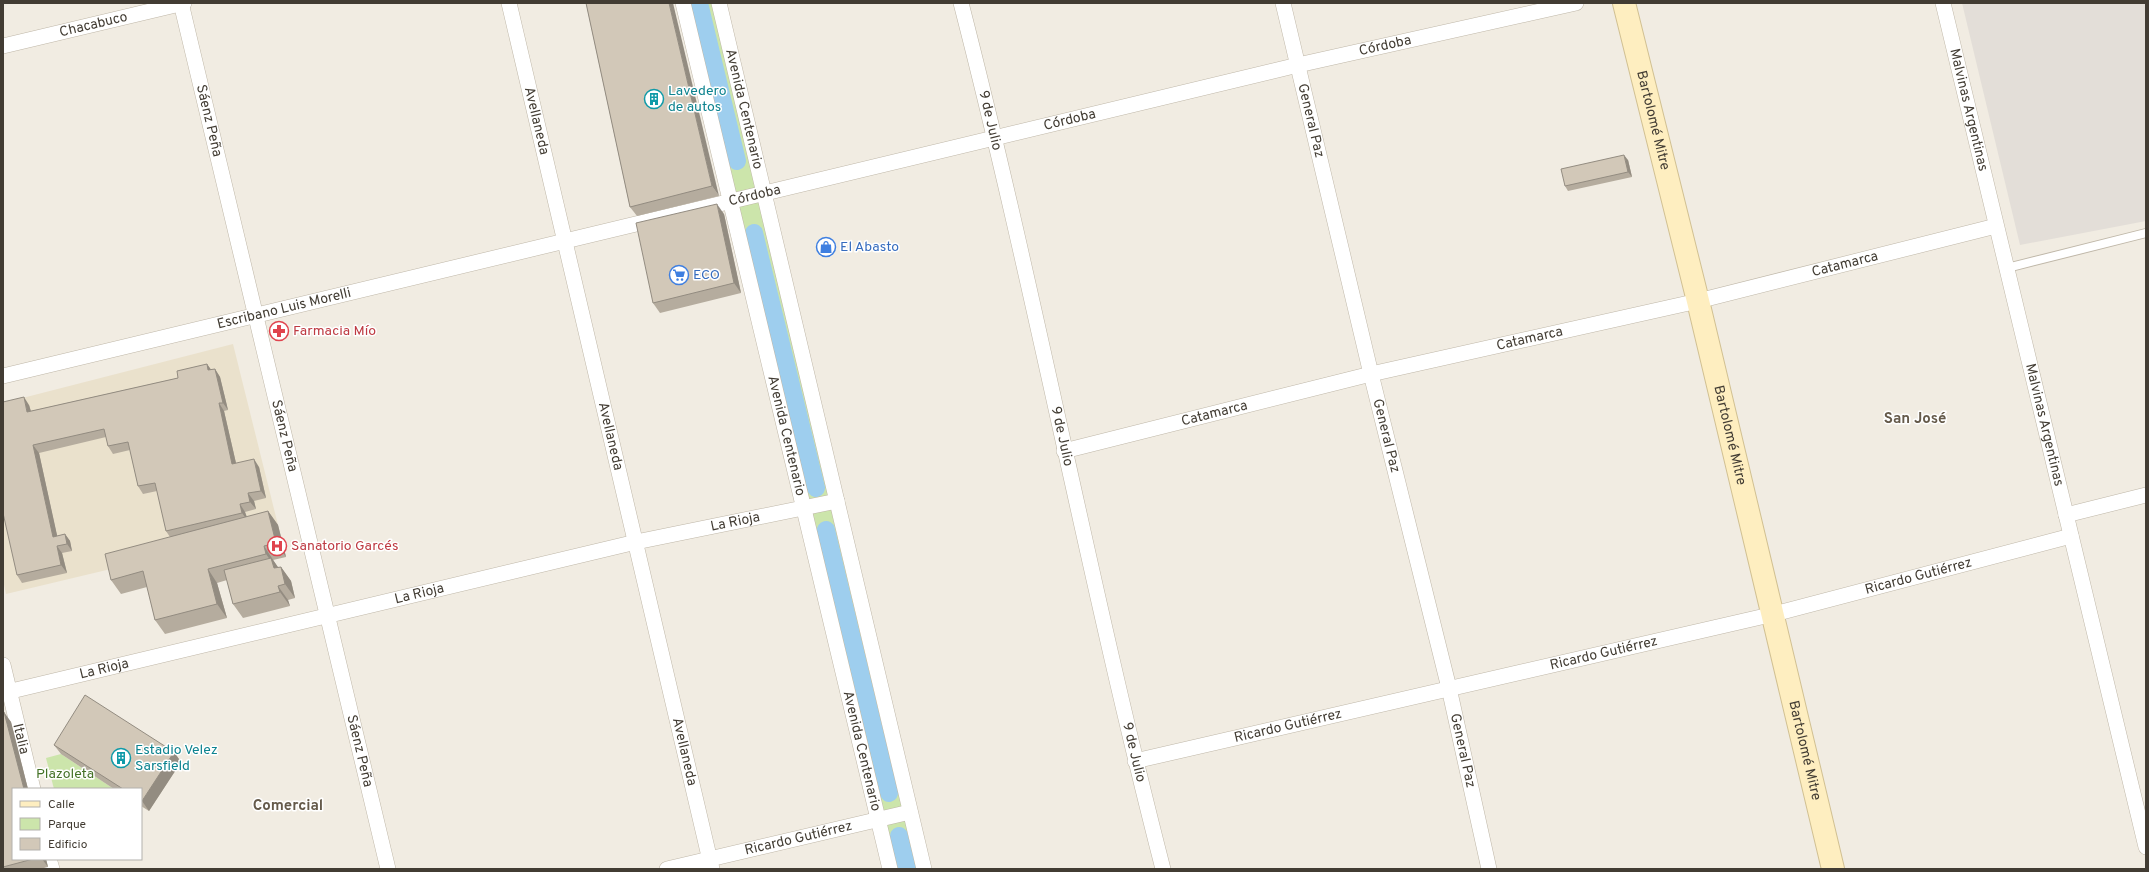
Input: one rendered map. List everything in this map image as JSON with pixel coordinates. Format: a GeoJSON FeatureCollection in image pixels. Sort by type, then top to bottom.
{"type":"FeatureCollection","features":[{"type":"Feature","properties":{"kind":"main road","name":"Bartolomé Mitre"},"geometry":{"type":"LineString","coordinates":[[1624,3],[1774,614],[1833,869]]}},
{"type":"Feature","properties":{"kind":"street","name":"Chacabuco"},"geometry":{"type":"LineString","coordinates":[[3,46],[182,3]]}},
{"type":"Feature","properties":{"kind":"street","name":"Sáenz Peña"},"geometry":{"type":"LineString","coordinates":[[182,3],[388,869]]}},
{"type":"Feature","properties":{"kind":"street","name":"Avellaneda"},"geometry":{"type":"LineString","coordinates":[[509,3],[711,864]]}},
{"type":"Feature","properties":{"kind":"street","name":"Avenida Centenario"},"geometry":{"type":"LineString","coordinates":[[683,3],[890,869]]}},
{"type":"Feature","properties":{"kind":"street","name":"Avenida Centenario"},"geometry":{"type":"LineString","coordinates":[[719,3],[924,869]]}},
{"type":"Feature","properties":{"kind":"street","name":"9 de Julio"},"geometry":{"type":"LineString","coordinates":[[961,3],[996,138],[1064,451],[1135,761],[1163,869]]}},
{"type":"Feature","properties":{"kind":"street","name":"General Paz"},"geometry":{"type":"LineString","coordinates":[[1283,3],[1371,374],[1449,688],[1489,869]]}},
{"type":"Feature","properties":{"kind":"street","name":"Córdoba"},"geometry":{"type":"LineString","coordinates":[[565,240],[1298,65],[1576,3]]}},
{"type":"Feature","properties":{"kind":"street","name":"Malvinas Argentinas"},"geometry":{"type":"LineString","coordinates":[[1942,3],[2146,847]]}},
{"type":"Feature","properties":{"kind":"street","name":"Catamarca"},"geometry":{"type":"LineString","coordinates":[[1064,451],[1371,374],[1698,301],[1996,226]]}},
{"type":"Feature","properties":{"kind":"street","name":"Escribano Luis Morelli"},"geometry":{"type":"LineString","coordinates":[[3,376],[565,240]]}},
{"type":"Feature","properties":{"kind":"street"},"geometry":{"type":"LineString","coordinates":[[2066,515],[2146,494]]}},
{"type":"Feature","properties":{"kind":"street","name":"La Rioja"},"geometry":{"type":"LineString","coordinates":[[6,692],[636,542],[836,501]]}},
{"type":"Feature","properties":{"kind":"street","name":"Ricardo Gutiérrez"},"geometry":{"type":"LineString","coordinates":[[1135,761],[1774,614],[2071,536]]}},
{"type":"Feature","properties":{"kind":"street","name":"Italia"},"geometry":{"type":"LineString","coordinates":[[3,665],[6,692],[33,788]]}},
{"type":"Feature","properties":{"kind":"street","name":"Ricardo Gutiérrez"},"geometry":{"type":"LineString","coordinates":[[666,869],[711,864],[910,812]]}},
{"type":"Feature","properties":{"kind":"lane"},"geometry":{"type":"LineString","coordinates":[[2007,268],[2146,233]]}},
{"type":"Feature","properties":{"kind":"shaded area"},"geometry":{"type":"Polygon","coordinates":[[[1962,3],[2146,3],[2146,221],[2020,245],[1962,3]]]}},
{"type":"Feature","properties":{"kind":"shaded area"},"geometry":{"type":"Polygon","coordinates":[[[233,344],[278,525],[115,568],[6,594],[3,580],[3,403],[233,344]]]}},
{"type":"Feature","properties":{"kind":"green space"},"geometry":{"type":"Polygon","coordinates":[[[686,3],[715,3],[920,869],[893,869],[686,3]]]}},
{"type":"Feature","properties":{"kind":"green space","name":"Plazoleta"},"geometry":{"type":"Polygon","coordinates":[[[61,754],[112,788],[54,788],[46,758],[61,754]]]}},
{"type":"Feature","properties":{"kind":"building","name":"Lavedero de autos"},"geometry":{"type":"Polygon","coordinates":[[[586,3],[669,3],[712,186],[630,207],[586,3]]]}},
{"type":"Feature","properties":{"kind":"building"},"geometry":{"type":"Polygon","coordinates":[[[1624,155],[1628,172],[1565,186],[1561,169],[1624,155]]]}},
{"type":"Feature","properties":{"kind":"building"},"geometry":{"type":"Polygon","coordinates":[[[717,204],[734,283],[653,303],[636,223],[717,204]]]}},
{"type":"Feature","properties":{"kind":"building"},"geometry":{"type":"Polygon","coordinates":[[[207,364],[208,370],[215,369],[223,403],[219,403],[232,464],[254,459],[261,491],[248,493],[250,502],[240,504],[242,513],[166,531],[155,483],[138,486],[128,442],[108,446],[104,429],[33,445],[53,537],[65,534],[67,544],[57,546],[61,565],[17,575],[3,513],[3,402],[24,397],[27,412],[178,378],[177,371],[207,364]]]}},
{"type":"Feature","properties":{"kind":"building"},"geometry":{"type":"Polygon","coordinates":[[[268,511],[276,543],[264,546],[266,554],[208,569],[217,604],[155,620],[143,571],[111,580],[105,554],[268,511]]]}},
{"type":"Feature","properties":{"kind":"building"},"geometry":{"type":"Polygon","coordinates":[[[271,558],[274,568],[281,567],[285,584],[278,586],[280,592],[233,604],[224,570],[271,558]]]}},
{"type":"Feature","properties":{"kind":"building","name":"Estadio Velez Sarsfield"},"geometry":{"type":"Polygon","coordinates":[[[85,695],[174,752],[142,801],[142,788],[121,788],[54,745],[85,695]]]}},
{"type":"Feature","properties":{"kind":"building"},"geometry":{"type":"Polygon","coordinates":[[[4,712],[24,788],[12,788],[12,860],[29,860],[3,867],[4,712]]]}},
{"type":"Feature","properties":{"kind":"waterway"},"geometry":{"type":"LineString","coordinates":[[699,3],[737,161]]}},
{"type":"Feature","properties":{"kind":"waterway"},"geometry":{"type":"LineString","coordinates":[[754,233],[816,488]]}},
{"type":"Feature","properties":{"kind":"waterway"},"geometry":{"type":"LineString","coordinates":[[826,530],[889,793]]}},
{"type":"Feature","properties":{"kind":"waterway"},"geometry":{"type":"LineString","coordinates":[[899,836],[907,869]]}},
{"type":"Feature","properties":{"kind":"place","name":"Lavedero de autos"},"geometry":{"type":"Point","coordinates":[654,99]}},
{"type":"Feature","properties":{"kind":"place","name":"El Abasto"},"geometry":{"type":"Point","coordinates":[826,247]}},
{"type":"Feature","properties":{"kind":"place","name":"ECO"},"geometry":{"type":"Point","coordinates":[679,275]}},
{"type":"Feature","properties":{"kind":"place","name":"Farmacia Mío"},"geometry":{"type":"Point","coordinates":[279,331]}},
{"type":"Feature","properties":{"kind":"place","name":"Sanatorio Garcés"},"geometry":{"type":"Point","coordinates":[277,546]}},
{"type":"Feature","properties":{"kind":"place","name":"Estadio Velez Sarsfield"},"geometry":{"type":"Point","coordinates":[121,758]}},
{"type":"Feature","properties":{"kind":"district","name":"San José"},"geometry":{"type":"Point","coordinates":[1915,419]}},
{"type":"Feature","properties":{"kind":"district","name":"Comercial"},"geometry":{"type":"Point","coordinates":[288,806]}}]}
